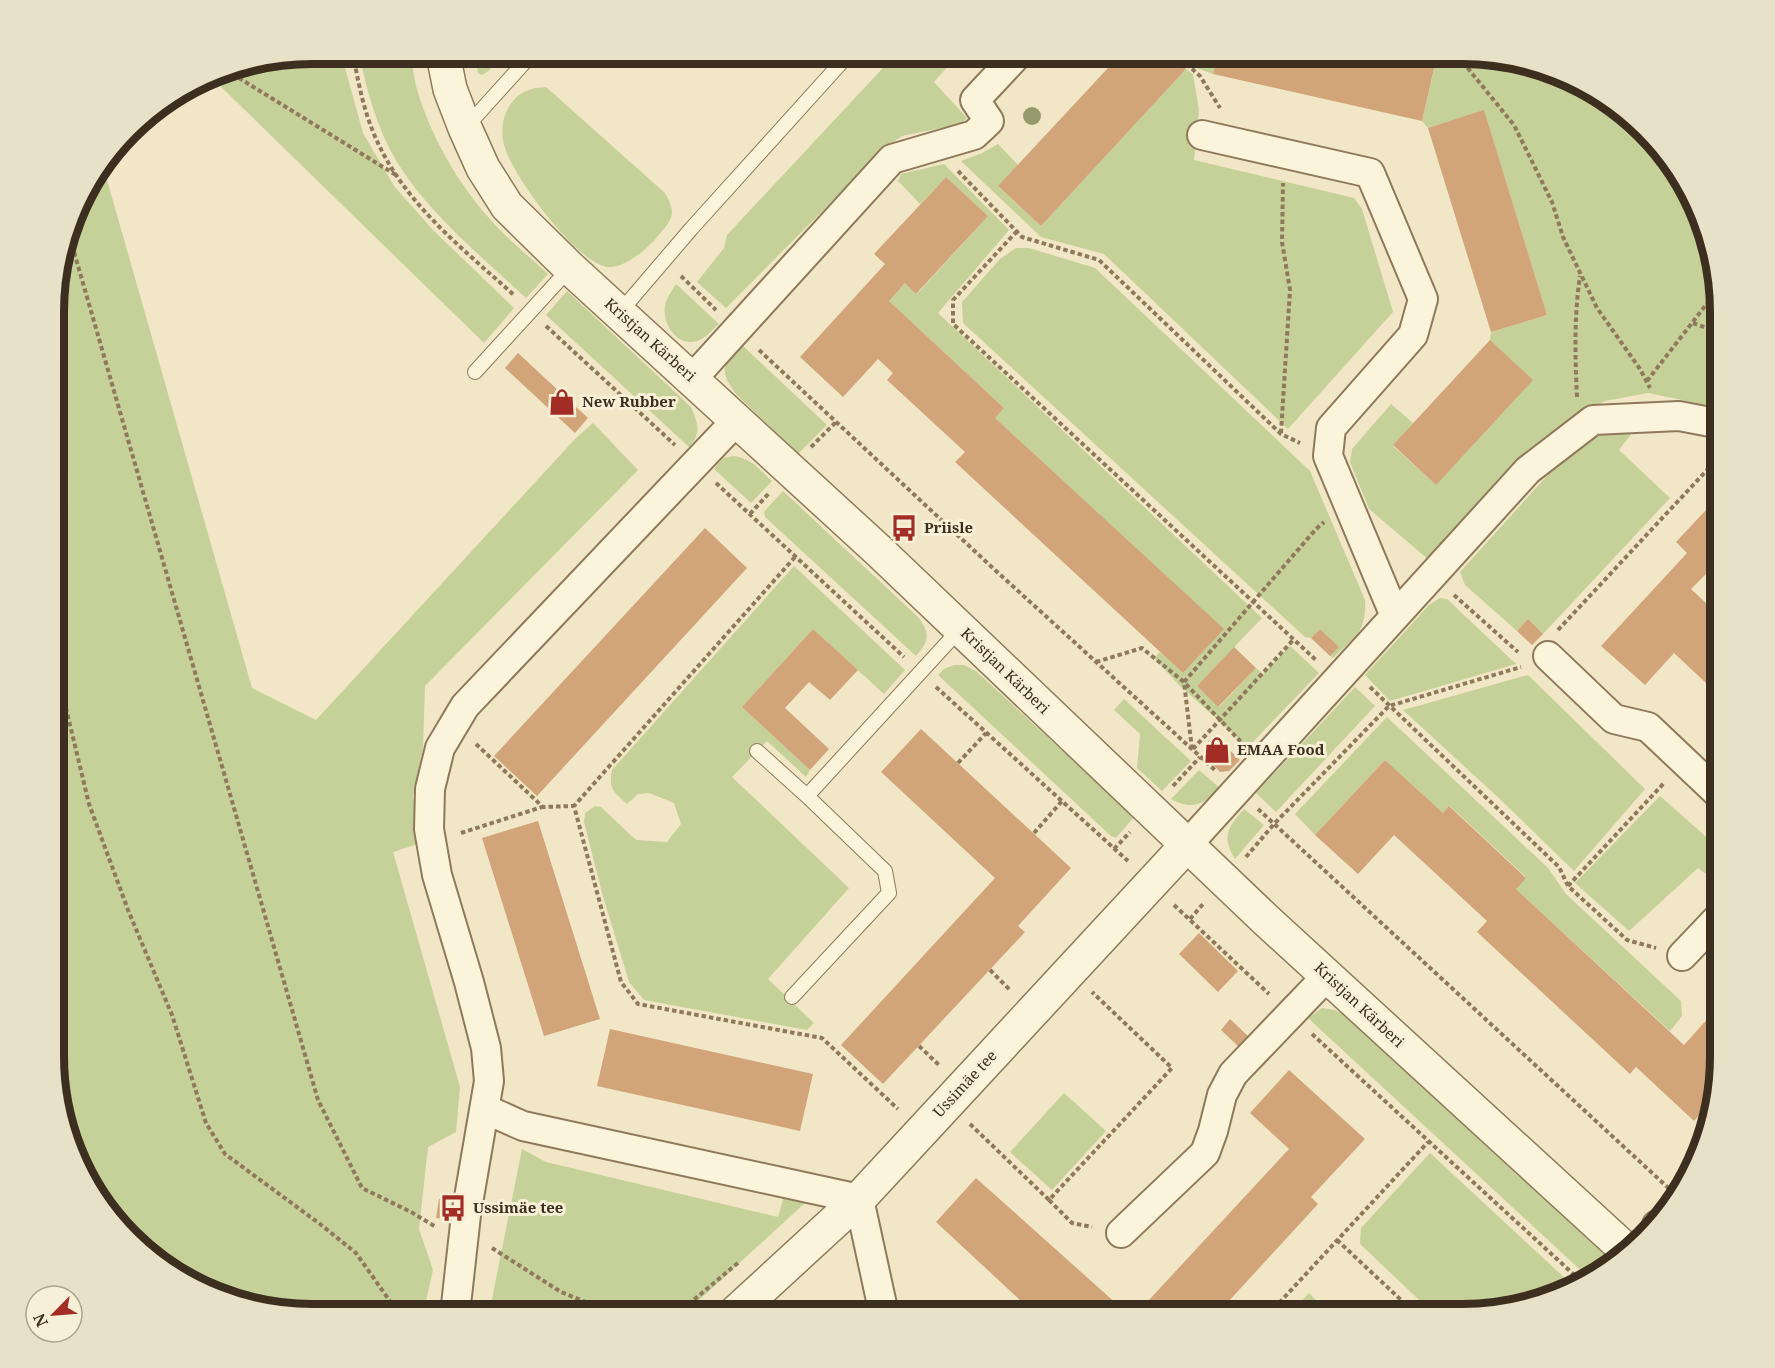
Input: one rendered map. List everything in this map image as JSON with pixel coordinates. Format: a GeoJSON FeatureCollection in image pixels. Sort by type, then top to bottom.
{"type":"FeatureCollection","features":[{"type":"Feature","properties":{"kind":"street","name":"Kristjan Kärberi"},"geometry":{"type":"LineString","coordinates":[[444,64],[450,89],[465,128],[483,168],[507,206],[570,268],[737,420],[1187,845],[1621,1246]]}},
{"type":"Feature","properties":{"kind":"street"},"geometry":{"type":"LineString","coordinates":[[692,379],[892,159],[974,135],[989,121],[975,100],[1009,64]]}},
{"type":"Feature","properties":{"kind":"street"},"geometry":{"type":"LineString","coordinates":[[1203,135],[1370,173],[1424,299],[1413,335],[1331,428],[1328,456],[1395,616]]}},
{"type":"Feature","properties":{"kind":"street"},"geometry":{"type":"LineString","coordinates":[[1187,845],[1528,470],[1593,420],[1679,416],[1710,422]]}},
{"type":"Feature","properties":{"kind":"street"},"geometry":{"type":"LineString","coordinates":[[455,1304],[452,1231],[466,1215],[489,1080],[486,1048],[437,875],[429,829],[430,789],[440,748],[465,706],[737,420]]}},
{"type":"Feature","properties":{"kind":"street"},"geometry":{"type":"LineString","coordinates":[[1542,653],[1614,719],[1648,727],[1710,786]]}},
{"type":"Feature","properties":{"kind":"street","name":"Ussimäe tee"},"geometry":{"type":"LineString","coordinates":[[745,1304],[859,1199],[1187,845]]}},
{"type":"Feature","properties":{"kind":"street"},"geometry":{"type":"LineString","coordinates":[[1682,956],[1710,926]]}},
{"type":"Feature","properties":{"kind":"street"},"geometry":{"type":"LineString","coordinates":[[1120,1233],[1205,1153],[1214,1131],[1222,1095],[1233,1074],[1328,976]]}},
{"type":"Feature","properties":{"kind":"street"},"geometry":{"type":"LineString","coordinates":[[485,1109],[523,1126],[859,1199],[882,1304]]}},
{"type":"Feature","properties":{"kind":"lane"},"geometry":{"type":"LineString","coordinates":[[465,128],[523,64]]}},
{"type":"Feature","properties":{"kind":"lane"},"geometry":{"type":"LineString","coordinates":[[620,312],[691,229],[840,64]]}},
{"type":"Feature","properties":{"kind":"lane"},"geometry":{"type":"LineString","coordinates":[[475,372],[570,268]]}},
{"type":"Feature","properties":{"kind":"lane"},"geometry":{"type":"LineString","coordinates":[[807,796],[960,629]]}},
{"type":"Feature","properties":{"kind":"lane"},"geometry":{"type":"LineString","coordinates":[[757,751],[885,871],[889,893],[792,997]]}},
{"type":"Feature","properties":{"kind":"path"},"geometry":{"type":"LineString","coordinates":[[1186,64],[1200,76],[1243,144]]}},
{"type":"Feature","properties":{"kind":"path"},"geometry":{"type":"LineString","coordinates":[[1465,64],[1514,125],[1552,202],[1563,237],[1597,308],[1640,369],[1666,417]]}},
{"type":"Feature","properties":{"kind":"path"},"geometry":{"type":"LineString","coordinates":[[237,77],[396,176]]}},
{"type":"Feature","properties":{"kind":"path"},"geometry":{"type":"LineString","coordinates":[[934,147],[1022,237],[1099,260],[1281,434],[1328,456]]}},
{"type":"Feature","properties":{"kind":"path"},"geometry":{"type":"LineString","coordinates":[[1281,434],[1290,290],[1282,242],[1283,153]]}},
{"type":"Feature","properties":{"kind":"path"},"geometry":{"type":"LineString","coordinates":[[1017,231],[953,300],[953,324],[1294,639],[1389,706],[1559,867],[1568,886],[1627,940],[1682,956]]}},
{"type":"Feature","properties":{"kind":"path"},"geometry":{"type":"LineString","coordinates":[[73,248],[318,1100],[362,1188],[452,1231],[561,1292],[590,1304]]}},
{"type":"Feature","properties":{"kind":"path"},"geometry":{"type":"LineString","coordinates":[[664,260],[836,422],[1216,771]]}},
{"type":"Feature","properties":{"kind":"path"},"geometry":{"type":"LineString","coordinates":[[1578,431],[1575,357],[1577,300],[1581,274]]}},
{"type":"Feature","properties":{"kind":"path"},"geometry":{"type":"LineString","coordinates":[[1647,381],[1710,300]]}},
{"type":"Feature","properties":{"kind":"path"},"geometry":{"type":"LineString","coordinates":[[1693,323],[1710,329]]}},
{"type":"Feature","properties":{"kind":"path"},"geometry":{"type":"LineString","coordinates":[[804,455],[836,422]]}},
{"type":"Feature","properties":{"kind":"path"},"geometry":{"type":"LineString","coordinates":[[1241,862],[1389,706],[1542,653],[1710,467]]}},
{"type":"Feature","properties":{"kind":"path"},"geometry":{"type":"LineString","coordinates":[[750,513],[775,487]]}},
{"type":"Feature","properties":{"kind":"path"},"geometry":{"type":"LineString","coordinates":[[1192,749],[1184,682],[1316,529],[1347,502]]}},
{"type":"Feature","properties":{"kind":"path"},"geometry":{"type":"LineString","coordinates":[[459,833],[543,807],[574,806],[795,557]]}},
{"type":"Feature","properties":{"kind":"path"},"geometry":{"type":"LineString","coordinates":[[1192,749],[1294,639]]}},
{"type":"Feature","properties":{"kind":"path"},"geometry":{"type":"LineString","coordinates":[[1096,662],[1142,648],[1184,682],[1262,763]]}},
{"type":"Feature","properties":{"kind":"path"},"geometry":{"type":"LineString","coordinates":[[64,700],[89,804],[128,910],[172,1015],[206,1123],[225,1154],[356,1253],[392,1304]]}},
{"type":"Feature","properties":{"kind":"path"},"geometry":{"type":"LineString","coordinates":[[958,763],[986,733]]}},
{"type":"Feature","properties":{"kind":"path"},"geometry":{"type":"LineString","coordinates":[[468,737],[543,807]]}},
{"type":"Feature","properties":{"kind":"path"},"geometry":{"type":"LineString","coordinates":[[1168,791],[1200,757]]}},
{"type":"Feature","properties":{"kind":"path"},"geometry":{"type":"LineString","coordinates":[[1568,886],[1684,762]]}},
{"type":"Feature","properties":{"kind":"path"},"geometry":{"type":"LineString","coordinates":[[1034,833],[1062,801]]}},
{"type":"Feature","properties":{"kind":"path"},"geometry":{"type":"LineString","coordinates":[[1251,803],[1671,1190]]}},
{"type":"Feature","properties":{"kind":"path"},"geometry":{"type":"LineString","coordinates":[[574,806],[621,982],[638,1004],[822,1038],[899,1110]]}},
{"type":"Feature","properties":{"kind":"path"},"geometry":{"type":"LineString","coordinates":[[1114,849],[1136,825]]}},
{"type":"Feature","properties":{"kind":"path"},"geometry":{"type":"LineString","coordinates":[[1168,900],[1575,1276]]}},
{"type":"Feature","properties":{"kind":"path"},"geometry":{"type":"LineString","coordinates":[[990,970],[1003,983]]}},
{"type":"Feature","properties":{"kind":"path"},"geometry":{"type":"LineString","coordinates":[[1049,1200],[1172,1068],[1070,971]]}},
{"type":"Feature","properties":{"kind":"path"},"geometry":{"type":"LineString","coordinates":[[919,1046],[933,1060]]}},
{"type":"Feature","properties":{"kind":"path"},"geometry":{"type":"LineString","coordinates":[[948,1103],[1072,1223],[1120,1233]]}},
{"type":"Feature","properties":{"kind":"path"},"geometry":{"type":"LineString","coordinates":[[1278,1304],[1428,1142]]}},
{"type":"Feature","properties":{"kind":"path"},"geometry":{"type":"LineString","coordinates":[[1337,1240],[1405,1304]]}},
{"type":"Feature","properties":{"kind":"green space"},"geometry":{"type":"Polygon","coordinates":[[[312,64],[345,64],[363,133],[394,186],[433,230],[514,308],[484,343],[217,83],[264,69],[312,64]]]}},
{"type":"Feature","properties":{"kind":"green space"},"geometry":{"type":"Polygon","coordinates":[[[361,64],[412,64],[416,86],[428,121],[465,188],[495,225],[548,274],[526,298],[440,217],[410,181],[390,149],[369,96],[361,64]]]}},
{"type":"Feature","properties":{"kind":"green space"},"geometry":{"type":"Polygon","coordinates":[[[477,64],[494,64],[482,75],[478,73],[477,64]]]}},
{"type":"Feature","properties":{"kind":"green space"},"geometry":{"type":"Polygon","coordinates":[[[887,64],[950,64],[934,82],[967,118],[961,124],[902,136],[887,146],[726,308],[697,282],[724,248],[727,235],[887,64]]]}},
{"type":"Feature","properties":{"kind":"green space"},"geometry":{"type":"Polygon","coordinates":[[[1189,64],[1216,64],[1213,74],[1189,64]]]}},
{"type":"Feature","properties":{"kind":"green space"},"geometry":{"type":"Polygon","coordinates":[[[1431,64],[1479,65],[1511,69],[1558,83],[1587,98],[1614,116],[1638,137],[1659,161],[1677,188],[1692,217],[1706,264],[1710,296],[1710,406],[1648,393],[1605,401],[1574,416],[1550,435],[1429,560],[1369,509],[1350,462],[1352,449],[1391,404],[1413,423],[1393,446],[1436,485],[1491,332],[1547,315],[1484,111],[1428,128],[1422,121],[1435,65],[1431,64]]]}},
{"type":"Feature","properties":{"kind":"green space"},"geometry":{"type":"Polygon","coordinates":[[[1186,69],[1193,74],[1199,110],[1194,160],[1354,198],[1362,209],[1393,312],[1288,429],[1104,254],[1041,237],[961,161],[998,144],[1018,165],[999,187],[1041,226],[1186,69]]]}},
{"type":"Feature","properties":{"kind":"green space"},"geometry":{"type":"Polygon","coordinates":[[[546,87],[665,193],[669,201],[672,212],[666,226],[637,256],[618,266],[599,264],[583,254],[567,238],[534,199],[505,148],[503,121],[510,104],[523,92],[546,87]]]}},
{"type":"Feature","properties":{"kind":"green space"},"geometry":{"type":"Polygon","coordinates":[[[944,164],[1009,230],[938,313],[1262,618],[1197,686],[1219,707],[1256,668],[1263,674],[1290,646],[1319,673],[1248,747],[1179,685],[1154,658],[1160,652],[1183,673],[1223,629],[995,418],[1004,408],[889,301],[905,283],[917,294],[988,216],[946,177],[920,204],[898,181],[901,174],[944,164]]]}},
{"type":"Feature","properties":{"kind":"green space"},"geometry":{"type":"Polygon","coordinates":[[[106,175],[252,688],[316,720],[575,439],[593,423],[638,470],[425,686],[423,749],[413,796],[421,843],[393,852],[460,1087],[456,1132],[428,1147],[419,1229],[433,1270],[425,1304],[296,1303],[264,1299],[217,1285],[188,1270],[161,1252],[126,1219],[98,1180],[83,1151],[73,1120],[64,1056],[64,312],[73,248],[83,217],[106,175]]]}},
{"type":"Feature","properties":{"kind":"green space"},"geometry":{"type":"Polygon","coordinates":[[[1016,248],[1029,248],[1095,268],[1310,471],[1365,600],[1364,620],[1358,633],[1333,658],[1330,656],[1338,647],[1320,629],[1311,638],[1305,637],[963,323],[962,302],[1000,259],[1016,248]]]}},
{"type":"Feature","properties":{"kind":"green space"},"geometry":{"type":"Polygon","coordinates":[[[676,284],[719,324],[700,340],[689,342],[683,340],[677,337],[668,326],[665,305],[676,284]]]}},
{"type":"Feature","properties":{"kind":"green space"},"geometry":{"type":"Polygon","coordinates":[[[567,291],[691,407],[698,428],[696,437],[689,447],[546,315],[567,291]]]}},
{"type":"Feature","properties":{"kind":"green space"},"geometry":{"type":"Polygon","coordinates":[[[742,345],[827,425],[798,454],[737,395],[727,380],[725,368],[727,363],[742,345]]]}},
{"type":"Feature","properties":{"kind":"green space"},"geometry":{"type":"Polygon","coordinates":[[[1636,428],[1619,450],[1670,498],[1543,634],[1528,619],[1517,631],[1465,585],[1460,572],[1565,456],[1606,431],[1636,428]]]}},
{"type":"Feature","properties":{"kind":"green space"},"geometry":{"type":"Polygon","coordinates":[[[734,456],[750,462],[772,481],[751,503],[714,469],[723,458],[734,456]]]}},
{"type":"Feature","properties":{"kind":"green space"},"geometry":{"type":"Polygon","coordinates":[[[783,491],[918,617],[925,628],[927,637],[924,646],[916,656],[765,517],[764,512],[783,491]]]}},
{"type":"Feature","properties":{"kind":"green space"},"geometry":{"type":"Polygon","coordinates":[[[794,566],[905,670],[884,694],[813,629],[742,707],[810,770],[806,777],[767,741],[732,777],[849,888],[768,979],[814,1023],[807,1030],[644,1000],[629,982],[602,893],[584,822],[585,813],[595,806],[601,807],[636,840],[667,842],[681,824],[674,803],[649,793],[638,794],[627,804],[613,790],[612,770],[794,566]]]}},
{"type":"Feature","properties":{"kind":"green space"},"geometry":{"type":"Polygon","coordinates":[[[1440,598],[1447,599],[1516,664],[1390,701],[1365,675],[1430,604],[1440,598]]]}},
{"type":"Feature","properties":{"kind":"green space"},"geometry":{"type":"Polygon","coordinates":[[[954,665],[964,665],[976,671],[1134,817],[1116,838],[1111,836],[938,675],[944,669],[954,665]]]}},
{"type":"Feature","properties":{"kind":"green space"},"geometry":{"type":"Polygon","coordinates":[[[1528,675],[1645,789],[1574,871],[1403,710],[1528,675]]]}},
{"type":"Feature","properties":{"kind":"green space"},"geometry":{"type":"Polygon","coordinates":[[[1355,687],[1375,706],[1276,812],[1256,793],[1355,687]]]}},
{"type":"Feature","properties":{"kind":"green space"},"geometry":{"type":"Polygon","coordinates":[[[1124,699],[1191,761],[1162,791],[1137,768],[1140,734],[1114,710],[1124,699]]]}},
{"type":"Feature","properties":{"kind":"green space"},"geometry":{"type":"Polygon","coordinates":[[[1387,717],[1548,868],[1566,894],[1681,1001],[1682,1016],[1670,1031],[1516,889],[1526,877],[1450,806],[1443,813],[1385,760],[1315,835],[1295,814],[1387,717]]]}},
{"type":"Feature","properties":{"kind":"green space"},"geometry":{"type":"Polygon","coordinates":[[[1199,770],[1220,788],[1198,804],[1186,805],[1171,799],[1199,770]]]}},
{"type":"Feature","properties":{"kind":"green space"},"geometry":{"type":"Polygon","coordinates":[[[1660,796],[1710,840],[1710,877],[1698,868],[1629,931],[1575,883],[1660,796]]]}},
{"type":"Feature","properties":{"kind":"green space"},"geometry":{"type":"Polygon","coordinates":[[[1244,809],[1264,825],[1235,859],[1228,844],[1228,832],[1244,809]]]}},
{"type":"Feature","properties":{"kind":"green space"},"geometry":{"type":"Polygon","coordinates":[[[1322,1008],[1335,1010],[1345,1015],[1607,1257],[1583,1272],[1308,1018],[1322,1008]]]}},
{"type":"Feature","properties":{"kind":"green space"},"geometry":{"type":"Polygon","coordinates":[[[1064,1093],[1106,1131],[1052,1190],[1010,1152],[1064,1093]]]}},
{"type":"Feature","properties":{"kind":"green space"},"geometry":{"type":"Polygon","coordinates":[[[522,1149],[546,1162],[778,1217],[784,1196],[806,1202],[695,1304],[491,1304],[522,1149]]]}},
{"type":"Feature","properties":{"kind":"green space"},"geometry":{"type":"Polygon","coordinates":[[[1430,1153],[1567,1280],[1511,1299],[1463,1304],[1423,1304],[1360,1244],[1361,1228],[1430,1153]]]}},
{"type":"Feature","properties":{"kind":"green space"},"geometry":{"type":"Polygon","coordinates":[[[1309,1293],[1320,1304],[1299,1304],[1309,1293]]]}},
{"type":"Feature","properties":{"kind":"building"},"geometry":{"type":"Polygon","coordinates":[[[1112,64],[1181,64],[1186,69],[1041,226],[998,186],[1112,64]]]}},
{"type":"Feature","properties":{"kind":"building"},"geometry":{"type":"Polygon","coordinates":[[[1216,64],[1435,64],[1422,121],[1213,74],[1216,64]]]}},
{"type":"Feature","properties":{"kind":"building"},"geometry":{"type":"Polygon","coordinates":[[[1484,110],[1547,315],[1491,332],[1428,128],[1484,110]]]}},
{"type":"Feature","properties":{"kind":"building"},"geometry":{"type":"Polygon","coordinates":[[[946,177],[988,216],[916,294],[905,283],[889,301],[1004,408],[995,418],[1224,629],[1183,673],[955,462],[965,452],[887,380],[893,373],[878,359],[843,397],[800,357],[885,264],[874,254],[946,177]]]}},
{"type":"Feature","properties":{"kind":"building"},"geometry":{"type":"Polygon","coordinates":[[[1490,340],[1533,380],[1436,485],[1393,445],[1490,340]]]}},
{"type":"Feature","properties":{"kind":"building"},"geometry":{"type":"Polygon","coordinates":[[[518,353],[588,418],[575,433],[505,368],[518,353]]]}},
{"type":"Feature","properties":{"kind":"building"},"geometry":{"type":"Polygon","coordinates":[[[1710,506],[1710,574],[1708,572],[1691,589],[1710,607],[1710,687],[1674,653],[1645,685],[1601,646],[1687,553],[1676,542],[1710,506]]]}},
{"type":"Feature","properties":{"kind":"building"},"geometry":{"type":"Polygon","coordinates":[[[705,528],[747,568],[537,796],[494,756],[705,528]]]}},
{"type":"Feature","properties":{"kind":"building"},"geometry":{"type":"Polygon","coordinates":[[[1528,619],[1543,634],[1532,645],[1517,631],[1528,619]]]}},
{"type":"Feature","properties":{"kind":"building"},"geometry":{"type":"Polygon","coordinates":[[[813,629],[858,670],[830,700],[809,682],[785,708],[829,749],[810,770],[742,707],[813,629]]]}},
{"type":"Feature","properties":{"kind":"building"},"geometry":{"type":"Polygon","coordinates":[[[1320,629],[1339,647],[1330,656],[1311,638],[1320,629]]]}},
{"type":"Feature","properties":{"kind":"building"},"geometry":{"type":"Polygon","coordinates":[[[1234,647],[1256,668],[1218,707],[1197,686],[1234,647]]]}},
{"type":"Feature","properties":{"kind":"building"},"geometry":{"type":"Polygon","coordinates":[[[921,729],[1071,868],[1018,926],[1025,932],[883,1084],[841,1045],[995,878],[881,772],[921,729]]]}},
{"type":"Feature","properties":{"kind":"building","name":"EMAA Food"},"geometry":{"type":"Polygon","coordinates":[[[1214,735],[1240,760],[1229,771],[1220,772],[1204,755],[1205,745],[1214,735]]]}},
{"type":"Feature","properties":{"kind":"building"},"geometry":{"type":"Polygon","coordinates":[[[1385,760],[1443,813],[1449,806],[1526,878],[1516,889],[1684,1045],[1710,1016],[1710,1072],[1705,1109],[1694,1121],[1636,1067],[1630,1074],[1477,932],[1487,921],[1394,835],[1358,874],[1315,835],[1385,760]]]}},
{"type":"Feature","properties":{"kind":"building"},"geometry":{"type":"Polygon","coordinates":[[[538,821],[600,1019],[544,1036],[482,838],[538,821]]]}},
{"type":"Feature","properties":{"kind":"building"},"geometry":{"type":"Polygon","coordinates":[[[1199,933],[1238,971],[1218,992],[1179,954],[1199,933]]]}},
{"type":"Feature","properties":{"kind":"building"},"geometry":{"type":"Polygon","coordinates":[[[1230,1019],[1250,1038],[1240,1048],[1221,1030],[1230,1019]]]}},
{"type":"Feature","properties":{"kind":"building"},"geometry":{"type":"Polygon","coordinates":[[[610,1029],[813,1074],[800,1131],[597,1086],[610,1029]]]}},
{"type":"Feature","properties":{"kind":"building"},"geometry":{"type":"Polygon","coordinates":[[[1289,1070],[1365,1139],[1311,1197],[1318,1204],[1226,1304],[1145,1304],[1289,1149],[1250,1113],[1289,1070]]]}},
{"type":"Feature","properties":{"kind":"building"},"geometry":{"type":"Polygon","coordinates":[[[976,1178],[1117,1304],[1024,1304],[936,1222],[976,1178]]]}},
{"type":"Feature","properties":{"kind":"building"},"geometry":{"type":"Polygon","coordinates":[[[439,1199],[446,1200],[444,1219],[436,1218],[439,1199]]]}},
{"type":"Feature","properties":{"kind":"place","name":"New Rubber"},"geometry":{"type":"Point","coordinates":[562,402]}},
{"type":"Feature","properties":{"kind":"place","name":"Priisle"},"geometry":{"type":"Point","coordinates":[904,528]}},
{"type":"Feature","properties":{"kind":"place","name":"EMAA Food"},"geometry":{"type":"Point","coordinates":[1217,750]}},
{"type":"Feature","properties":{"kind":"place","name":"Ussimäe tee"},"geometry":{"type":"Point","coordinates":[453,1208]}}]}
